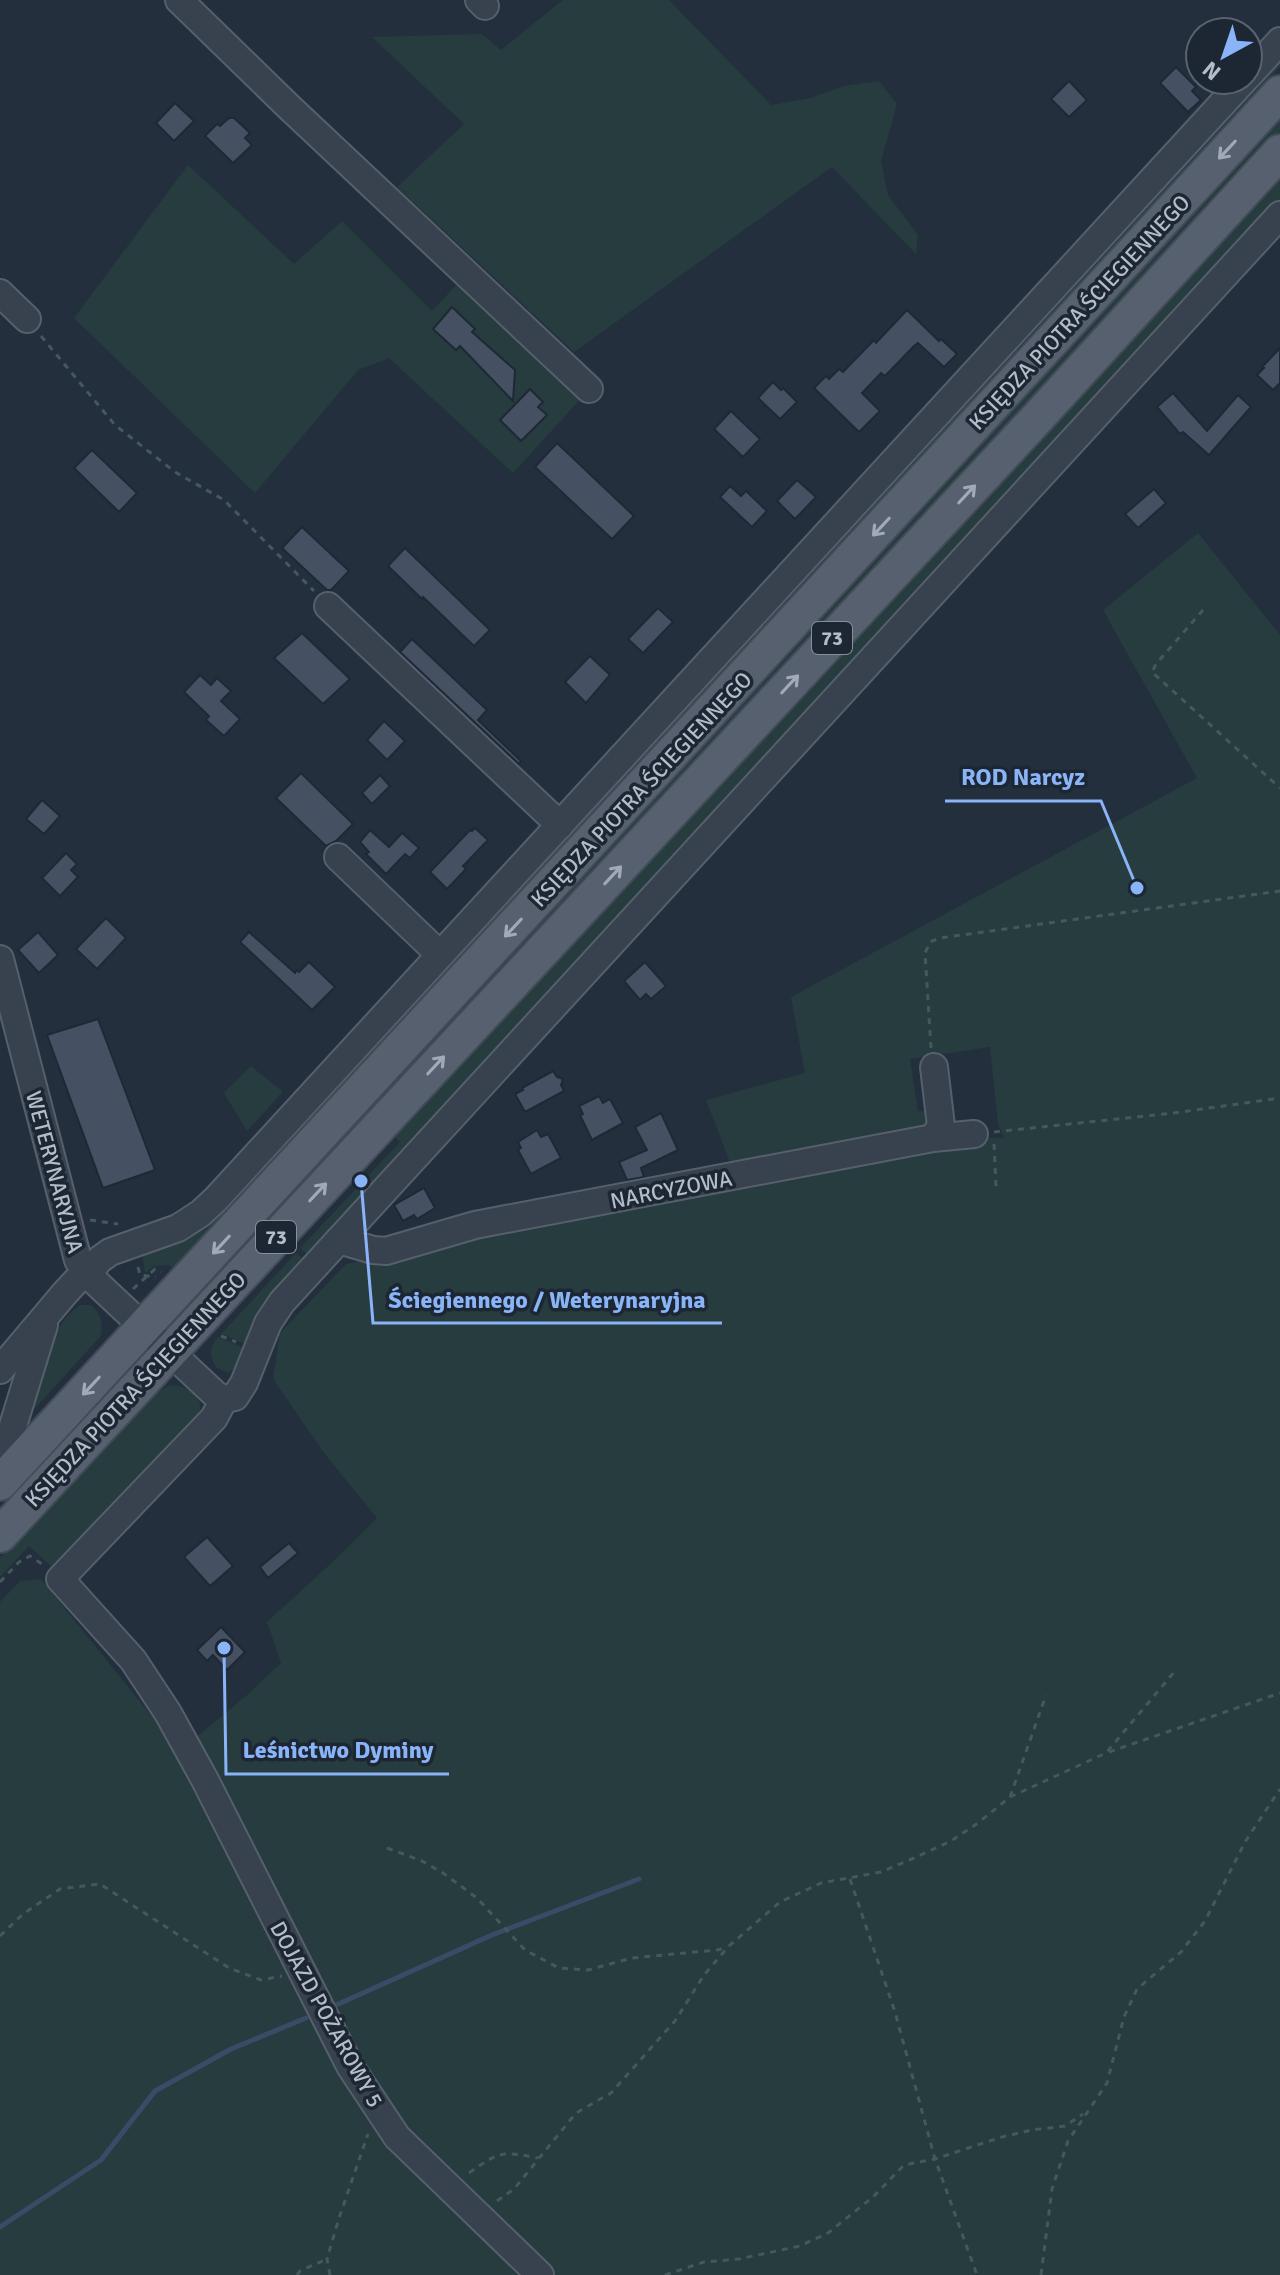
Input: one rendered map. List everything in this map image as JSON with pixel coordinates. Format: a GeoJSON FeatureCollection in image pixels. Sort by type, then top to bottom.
{"type":"FeatureCollection","features":[{"type":"Feature","properties":{"kind":"main road","name":"KSIĘDZA PIOTRA ŚCIEGIENNEGO"},"geometry":{"type":"LineString","coordinates":[[0,1483],[1280,93]]}},
{"type":"Feature","properties":{"kind":"main road","name":"KSIĘDZA PIOTRA ŚCIEGIENNEGO"},"geometry":{"type":"LineString","coordinates":[[0,1535],[1041,414],[1280,152]]}},
{"type":"Feature","properties":{"kind":"street"},"geometry":{"type":"LineString","coordinates":[[179,0],[589,389]]}},
{"type":"Feature","properties":{"kind":"street"},"geometry":{"type":"LineString","coordinates":[[1264,58],[1280,41]]}},
{"type":"Feature","properties":{"kind":"street"},"geometry":{"type":"LineString","coordinates":[[0,1370],[77,1280],[88,1275],[99,1260],[133,1242],[178,1228],[201,1213],[1229,96]]}},
{"type":"Feature","properties":{"kind":"street"},"geometry":{"type":"LineString","coordinates":[[60,1579],[214,1418],[224,1399],[235,1397],[244,1383],[268,1323],[282,1302],[1280,215]]}},
{"type":"Feature","properties":{"kind":"street"},"geometry":{"type":"LineString","coordinates":[[0,293],[27,319]]}},
{"type":"Feature","properties":{"kind":"street"},"geometry":{"type":"LineString","coordinates":[[328,606],[560,825]]}},
{"type":"Feature","properties":{"kind":"street"},"geometry":{"type":"LineString","coordinates":[[338,857],[433,948]]}},
{"type":"Feature","properties":{"kind":"street","name":"WETERYNARYJNA"},"geometry":{"type":"LineString","coordinates":[[0,959],[78,1260],[88,1275],[144,1329],[224,1399]]}},
{"type":"Feature","properties":{"kind":"street"},"geometry":{"type":"LineString","coordinates":[[933,1062],[941,1126],[933,1138]]}},
{"type":"Feature","properties":{"kind":"street","name":"NARCYZOWA"},"geometry":{"type":"LineString","coordinates":[[339,1240],[386,1251],[475,1225],[933,1138],[984,1133]]}},
{"type":"Feature","properties":{"kind":"street"},"geometry":{"type":"LineString","coordinates":[[0,1468],[47,1314]]}},
{"type":"Feature","properties":{"kind":"street","name":"DOJAZD POŻAROWY 5"},"geometry":{"type":"LineString","coordinates":[[60,1579],[133,1660],[168,1713],[350,2066],[377,2108],[397,2137],[540,2275]]}},
{"type":"Feature","properties":{"kind":"path"},"geometry":{"type":"LineString","coordinates":[[27,319],[115,425],[175,472],[224,500],[328,606]]}},
{"type":"Feature","properties":{"kind":"path"},"geometry":{"type":"LineString","coordinates":[[1203,610],[1152,672],[1280,788]]}},
{"type":"Feature","properties":{"kind":"path"},"geometry":{"type":"LineString","coordinates":[[933,1062],[925,953],[930,942],[940,938],[1280,891]]}},
{"type":"Feature","properties":{"kind":"path"},"geometry":{"type":"LineString","coordinates":[[996,1186],[984,1133],[1174,1113],[1280,1098]]}},
{"type":"Feature","properties":{"kind":"path"},"geometry":{"type":"LineString","coordinates":[[88,1219],[122,1225]]}},
{"type":"Feature","properties":{"kind":"path"},"geometry":{"type":"LineString","coordinates":[[128,1289],[133,1289],[155,1269]]}},
{"type":"Feature","properties":{"kind":"path"},"geometry":{"type":"LineString","coordinates":[[223,1327],[217,1333],[237,1342]]}},
{"type":"Feature","properties":{"kind":"path"},"geometry":{"type":"LineString","coordinates":[[0,1582],[19,1562],[30,1556],[60,1579]]}},
{"type":"Feature","properties":{"kind":"path"},"geometry":{"type":"LineString","coordinates":[[1106,1753],[1175,1671]]}},
{"type":"Feature","properties":{"kind":"path"},"geometry":{"type":"LineString","coordinates":[[478,2215],[514,2189],[576,2113],[611,2093],[675,2021],[704,1975],[729,1946],[780,1902],[821,1883],[881,1872],[951,1841],[1010,1797],[1106,1753],[1280,1693]]}},
{"type":"Feature","properties":{"kind":"path"},"geometry":{"type":"LineString","coordinates":[[1010,1797],[1046,1695]]}},
{"type":"Feature","properties":{"kind":"path"},"geometry":{"type":"LineString","coordinates":[[1041,2275],[1052,2189],[1068,2141],[1107,2083],[1124,2017],[1137,1989],[1181,1952],[1205,1921],[1245,1842],[1280,1789]]}},
{"type":"Feature","properties":{"kind":"path"},"geometry":{"type":"LineString","coordinates":[[387,1848],[443,1873],[477,1898],[525,1950],[559,1968],[588,1970],[632,1958],[717,1950],[729,1946]]}},
{"type":"Feature","properties":{"kind":"path"},"geometry":{"type":"LineString","coordinates":[[850,1879],[895,2012],[935,2159],[977,2275]]}},
{"type":"Feature","properties":{"kind":"path"},"geometry":{"type":"LineString","coordinates":[[0,1936],[23,1914],[60,1889],[100,1884],[229,1968],[261,1980],[301,1971]]}},
{"type":"Feature","properties":{"kind":"path"},"geometry":{"type":"LineString","coordinates":[[330,2275],[327,2259],[377,2108]]}},
{"type":"Feature","properties":{"kind":"path"},"geometry":{"type":"LineString","coordinates":[[665,2275],[704,2262],[739,2259],[800,2246],[828,2233],[873,2197],[904,2165],[935,2159],[1002,2137],[1065,2126],[1085,2113]]}},
{"type":"Feature","properties":{"kind":"path"},"geometry":{"type":"LineString","coordinates":[[449,2187],[486,2161],[506,2152],[539,2158]]}},
{"type":"Feature","properties":{"kind":"path"},"geometry":{"type":"LineString","coordinates":[[297,2275],[327,2259]]}},
{"type":"Feature","properties":{"kind":"green space"},"geometry":{"type":"Polygon","coordinates":[[[563,0],[669,0],[771,105],[810,98],[844,86],[879,81],[897,104],[881,161],[888,195],[918,235],[916,254],[832,167],[574,352],[397,187],[464,124],[372,37],[482,34],[501,50],[563,0]]]}},
{"type":"Feature","properties":{"kind":"green space"},"geometry":{"type":"Polygon","coordinates":[[[1280,53],[1280,67],[1264,84],[1264,70],[1280,53]]]}},
{"type":"Feature","properties":{"kind":"green space"},"geometry":{"type":"Polygon","coordinates":[[[1240,96],[1253,96],[368,1062],[173,1269],[169,1265],[154,1266],[145,1273],[142,1253],[166,1242],[1240,96]]]}},
{"type":"Feature","properties":{"kind":"green space"},"geometry":{"type":"Polygon","coordinates":[[[1280,108],[1280,135],[977,464],[347,1137],[403,1065],[1280,108]]]}},
{"type":"Feature","properties":{"kind":"green space"},"geometry":{"type":"Polygon","coordinates":[[[188,165],[294,264],[342,221],[432,311],[462,279],[586,393],[513,473],[389,358],[358,370],[255,493],[74,318],[188,165]]]}},
{"type":"Feature","properties":{"kind":"green space"},"geometry":{"type":"Polygon","coordinates":[[[1280,179],[1280,202],[312,1259],[300,1248],[400,1142],[395,1137],[422,1106],[1280,179]]]}},
{"type":"Feature","properties":{"kind":"green space"},"geometry":{"type":"Polygon","coordinates":[[[1198,533],[1280,635],[1280,2275],[0,2275],[0,1602],[20,1581],[41,1579],[180,1751],[281,1663],[267,1622],[377,1518],[324,1453],[273,1379],[280,1333],[346,1264],[989,1138],[1004,1138],[998,1124],[990,1047],[910,1059],[918,1111],[927,1111],[928,1119],[923,1127],[733,1170],[706,1100],[805,1073],[791,997],[1197,778],[1103,610],[1198,533]]]}},
{"type":"Feature","properties":{"kind":"green space"},"geometry":{"type":"Polygon","coordinates":[[[251,1066],[283,1092],[247,1131],[224,1093],[251,1066]]]}},
{"type":"Feature","properties":{"kind":"green space"},"geometry":{"type":"Polygon","coordinates":[[[296,1253],[308,1263],[249,1345],[221,1334],[296,1253]]]}},
{"type":"Feature","properties":{"kind":"green space"},"geometry":{"type":"Polygon","coordinates":[[[81,1305],[91,1305],[97,1312],[102,1324],[100,1337],[27,1417],[53,1339],[70,1313],[81,1305]]]}},
{"type":"Feature","properties":{"kind":"green space"},"geometry":{"type":"Polygon","coordinates":[[[218,1337],[242,1347],[236,1367],[228,1373],[216,1367],[212,1359],[212,1348],[218,1337]]]}},
{"type":"Feature","properties":{"kind":"green space"},"geometry":{"type":"Polygon","coordinates":[[[176,1385],[187,1389],[199,1400],[200,1417],[54,1569],[29,1546],[0,1577],[0,1558],[158,1392],[176,1385]]]}},
{"type":"Feature","properties":{"kind":"building"},"geometry":{"type":"Polygon","coordinates":[[[1176,67],[1184,75],[1184,96],[1197,96],[1201,100],[1188,112],[1160,83],[1176,67]]]}},
{"type":"Feature","properties":{"kind":"building"},"geometry":{"type":"Polygon","coordinates":[[[1069,81],[1087,100],[1069,117],[1051,99],[1069,81]]]}},
{"type":"Feature","properties":{"kind":"building"},"geometry":{"type":"Polygon","coordinates":[[[175,103],[194,121],[174,141],[156,123],[175,103]]]}},
{"type":"Feature","properties":{"kind":"building"},"geometry":{"type":"Polygon","coordinates":[[[229,118],[234,118],[250,133],[245,138],[252,145],[233,163],[205,136],[229,118]]]}},
{"type":"Feature","properties":{"kind":"building"},"geometry":{"type":"Polygon","coordinates":[[[452,307],[475,329],[472,332],[515,370],[513,401],[460,346],[456,350],[433,329],[452,307]]]}},
{"type":"Feature","properties":{"kind":"building"},"geometry":{"type":"Polygon","coordinates":[[[907,310],[957,354],[944,367],[918,343],[914,346],[885,376],[881,373],[862,393],[880,411],[859,432],[814,388],[826,376],[829,379],[839,369],[843,372],[907,310]]]}},
{"type":"Feature","properties":{"kind":"building"},"geometry":{"type":"Polygon","coordinates":[[[1280,348],[1280,383],[1273,390],[1257,375],[1280,348]]]}},
{"type":"Feature","properties":{"kind":"building"},"geometry":{"type":"Polygon","coordinates":[[[773,382],[797,402],[780,419],[758,398],[773,382]]]}},
{"type":"Feature","properties":{"kind":"building"},"geometry":{"type":"Polygon","coordinates":[[[530,389],[543,402],[538,407],[547,415],[521,441],[500,420],[530,389]]]}},
{"type":"Feature","properties":{"kind":"building"},"geometry":{"type":"Polygon","coordinates":[[[1173,393],[1207,431],[1238,395],[1251,407],[1209,455],[1183,432],[1180,434],[1157,407],[1173,393]]]}},
{"type":"Feature","properties":{"kind":"building"},"geometry":{"type":"Polygon","coordinates":[[[731,411],[760,439],[743,457],[714,429],[731,411]]]}},
{"type":"Feature","properties":{"kind":"building"},"geometry":{"type":"Polygon","coordinates":[[[557,443],[634,516],[612,539],[535,467],[557,443]]]}},
{"type":"Feature","properties":{"kind":"building"},"geometry":{"type":"Polygon","coordinates":[[[92,450],[137,493],[119,512],[74,468],[92,450]]]}},
{"type":"Feature","properties":{"kind":"building"},"geometry":{"type":"Polygon","coordinates":[[[797,480],[816,497],[795,519],[777,501],[797,480]]]}},
{"type":"Feature","properties":{"kind":"building"},"geometry":{"type":"Polygon","coordinates":[[[730,486],[741,496],[746,491],[767,511],[752,527],[720,497],[730,486]]]}},
{"type":"Feature","properties":{"kind":"building"},"geometry":{"type":"Polygon","coordinates":[[[1154,489],[1166,503],[1138,528],[1125,514],[1154,489]]]}},
{"type":"Feature","properties":{"kind":"building"},"geometry":{"type":"Polygon","coordinates":[[[302,527],[349,571],[331,590],[327,590],[282,548],[302,527]]]}},
{"type":"Feature","properties":{"kind":"building"},"geometry":{"type":"Polygon","coordinates":[[[405,548],[490,630],[474,646],[388,566],[405,548]]]}},
{"type":"Feature","properties":{"kind":"building"},"geometry":{"type":"Polygon","coordinates":[[[658,608],[673,622],[643,653],[628,639],[658,608]]]}},
{"type":"Feature","properties":{"kind":"building"},"geometry":{"type":"Polygon","coordinates":[[[302,633],[350,679],[323,704],[274,658],[302,633]]]}},
{"type":"Feature","properties":{"kind":"building"},"geometry":{"type":"Polygon","coordinates":[[[412,639],[487,710],[478,720],[521,761],[519,764],[400,652],[412,639]]]}},
{"type":"Feature","properties":{"kind":"building"},"geometry":{"type":"Polygon","coordinates":[[[590,656],[610,675],[586,703],[565,682],[590,656]]]}},
{"type":"Feature","properties":{"kind":"building"},"geometry":{"type":"Polygon","coordinates":[[[200,675],[211,685],[217,678],[231,691],[221,701],[240,719],[224,736],[206,720],[209,716],[184,692],[200,675]]]}},
{"type":"Feature","properties":{"kind":"building"},"geometry":{"type":"Polygon","coordinates":[[[384,721],[405,741],[387,760],[367,740],[384,721]]]}},
{"type":"Feature","properties":{"kind":"building"},"geometry":{"type":"Polygon","coordinates":[[[301,773],[353,824],[336,841],[326,846],[276,798],[301,773]]]}},
{"type":"Feature","properties":{"kind":"building"},"geometry":{"type":"Polygon","coordinates":[[[380,775],[390,786],[372,804],[362,793],[380,775]]]}},
{"type":"Feature","properties":{"kind":"building"},"geometry":{"type":"Polygon","coordinates":[[[42,800],[60,816],[44,834],[26,819],[42,800]]]}},
{"type":"Feature","properties":{"kind":"building"},"geometry":{"type":"Polygon","coordinates":[[[475,828],[488,840],[463,866],[466,869],[447,889],[430,872],[475,828]]]}},
{"type":"Feature","properties":{"kind":"building"},"geometry":{"type":"Polygon","coordinates":[[[370,830],[389,847],[402,833],[419,848],[410,858],[405,854],[386,874],[366,854],[369,852],[360,842],[370,830]]]}},
{"type":"Feature","properties":{"kind":"building"},"geometry":{"type":"Polygon","coordinates":[[[66,853],[77,864],[71,870],[78,877],[60,896],[42,878],[66,853]]]}},
{"type":"Feature","properties":{"kind":"building"},"geometry":{"type":"Polygon","coordinates":[[[106,918],[126,938],[97,969],[76,949],[106,918]]]}},
{"type":"Feature","properties":{"kind":"building"},"geometry":{"type":"Polygon","coordinates":[[[38,932],[58,955],[39,973],[18,950],[38,932]]]}},
{"type":"Feature","properties":{"kind":"building"},"geometry":{"type":"Polygon","coordinates":[[[249,932],[295,973],[309,962],[335,987],[312,1010],[240,942],[249,932]]]}},
{"type":"Feature","properties":{"kind":"building"},"geometry":{"type":"Polygon","coordinates":[[[645,962],[666,986],[651,999],[646,994],[640,1000],[624,981],[645,962]]]}},
{"type":"Feature","properties":{"kind":"building"},"geometry":{"type":"Polygon","coordinates":[[[98,1019],[155,1170],[103,1188],[47,1035],[98,1019]]]}},
{"type":"Feature","properties":{"kind":"building"},"geometry":{"type":"Polygon","coordinates":[[[553,1071],[563,1079],[561,1085],[564,1091],[525,1112],[515,1094],[553,1071]]]}},
{"type":"Feature","properties":{"kind":"building"},"geometry":{"type":"Polygon","coordinates":[[[599,1096],[603,1103],[610,1099],[623,1123],[592,1140],[579,1106],[599,1096]]]}},
{"type":"Feature","properties":{"kind":"building"},"geometry":{"type":"Polygon","coordinates":[[[661,1113],[678,1150],[641,1168],[644,1177],[627,1180],[619,1162],[647,1150],[635,1127],[661,1113]]]}},
{"type":"Feature","properties":{"kind":"building"},"geometry":{"type":"Polygon","coordinates":[[[537,1130],[541,1137],[548,1134],[561,1158],[531,1174],[518,1150],[521,1148],[518,1142],[537,1130]]]}},
{"type":"Feature","properties":{"kind":"building"},"geometry":{"type":"Polygon","coordinates":[[[424,1188],[435,1208],[417,1219],[414,1215],[403,1221],[394,1205],[424,1188]]]}},
{"type":"Feature","properties":{"kind":"building"},"geometry":{"type":"Polygon","coordinates":[[[207,1537],[233,1566],[210,1586],[184,1557],[207,1537]]]}},
{"type":"Feature","properties":{"kind":"building"},"geometry":{"type":"Polygon","coordinates":[[[289,1543],[298,1553],[268,1578],[260,1567],[289,1543]]]}},
{"type":"Feature","properties":{"kind":"building"},"geometry":{"type":"Polygon","coordinates":[[[221,1627],[245,1652],[227,1670],[213,1655],[207,1661],[197,1650],[221,1627]]]}},
{"type":"Feature","properties":{"kind":"waterway"},"geometry":{"type":"LineString","coordinates":[[334,2006],[492,1935],[639,1879]]}},
{"type":"Feature","properties":{"kind":"waterway"},"geometry":{"type":"LineString","coordinates":[[0,2227],[101,2160],[155,2091],[231,2049],[306,2018]]}},
{"type":"Feature","properties":{"kind":"place","name":"ROD Narcyz"},"geometry":{"type":"Point","coordinates":[1137,888]}},
{"type":"Feature","properties":{"kind":"place","name":"Ściegiennego / Weterynaryjna"},"geometry":{"type":"Point","coordinates":[361,1181]}},
{"type":"Feature","properties":{"kind":"place","name":"Leśnictwo Dyminy"},"geometry":{"type":"Point","coordinates":[224,1648]}}]}
